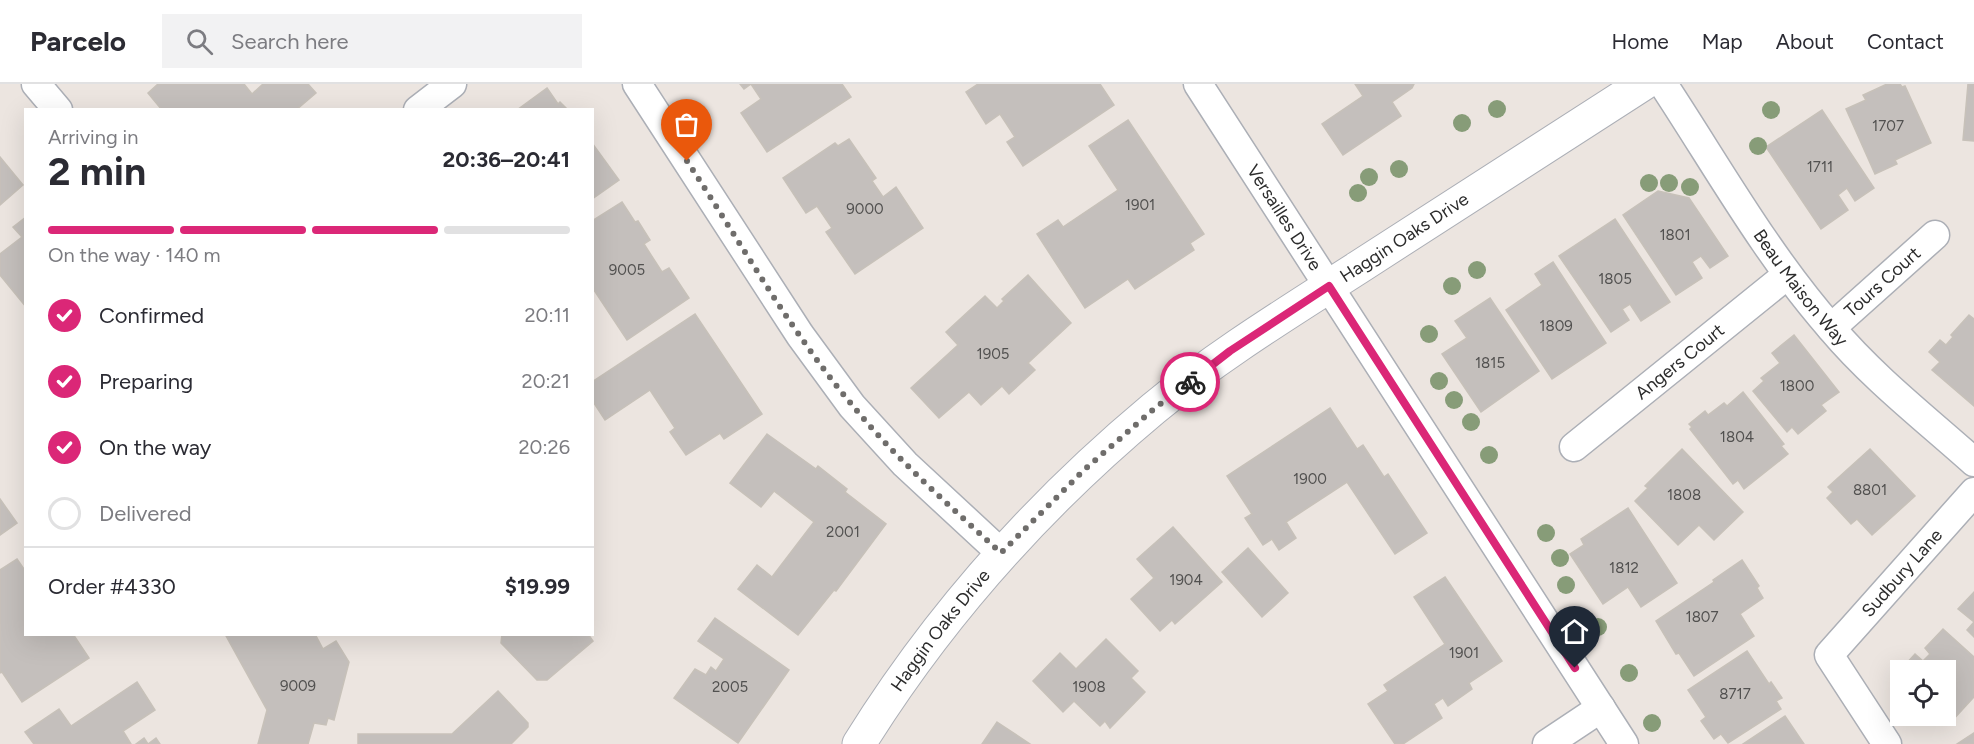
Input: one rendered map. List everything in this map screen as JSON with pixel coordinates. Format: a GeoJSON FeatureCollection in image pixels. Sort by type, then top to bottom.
{"type":"FeatureCollection","features":[{"type":"Feature","properties":{"kind":"street"},"geometry":{"type":"LineString","coordinates":[[36,84],[56,108]]}},
{"type":"Feature","properties":{"kind":"street"},"geometry":{"type":"LineString","coordinates":[[421,108],[452,84]]}},
{"type":"Feature","properties":{"kind":"street"},"geometry":{"type":"LineString","coordinates":[[637,84],[800,335],[852,406],[905,464],[1001,553]]}},
{"type":"Feature","properties":{"kind":"street","name":"Versailles Drive"},"geometry":{"type":"LineString","coordinates":[[1198,84],[1624,744]]}},
{"type":"Feature","properties":{"kind":"street","name":"Haggin Oaks Drive"},"geometry":{"type":"LineString","coordinates":[[859,744],[882,707],[937,631],[1001,553],[1084,470],[1155,408],[1230,351],[1643,84]]}},
{"type":"Feature","properties":{"kind":"street","name":"Beau Maison Way"},"geometry":{"type":"LineString","coordinates":[[1663,84],[1787,275],[1855,355],[1974,462]]}},
{"type":"Feature","properties":{"kind":"street","name":"Tours Court"},"geometry":{"type":"LineString","coordinates":[[1831,328],[1935,235]]}},
{"type":"Feature","properties":{"kind":"street","name":"Angers Court"},"geometry":{"type":"LineString","coordinates":[[1574,447],[1787,275]]}},
{"type":"Feature","properties":{"kind":"street","name":"Sudbury Lane"},"geometry":{"type":"LineString","coordinates":[[1887,744],[1829,655],[1974,492]]}},
{"type":"Feature","properties":{"kind":"street"},"geometry":{"type":"LineString","coordinates":[[1547,744],[1601,708]]}},
{"type":"Feature","properties":{"kind":"building"},"geometry":{"type":"Polygon","coordinates":[[[158,84],[244,84],[252,94],[263,84],[308,84],[316,93],[298,108],[160,108],[148,93],[158,84]]]}},
{"type":"Feature","properties":{"kind":"building"},"geometry":{"type":"Polygon","coordinates":[[[740,84],[751,84],[744,89],[740,84]]]}},
{"type":"Feature","properties":{"kind":"building"},"geometry":{"type":"Polygon","coordinates":[[[751,84],[842,84],[851,97],[767,152],[741,113],[761,99],[751,84]]]}},
{"type":"Feature","properties":{"kind":"building"},"geometry":{"type":"Polygon","coordinates":[[[978,84],[1100,84],[1114,105],[1023,166],[1007,142],[1015,137],[1000,114],[986,124],[966,92],[978,84]]]}},
{"type":"Feature","properties":{"kind":"building"},"geometry":{"type":"Polygon","coordinates":[[[1355,84],[1414,84],[1412,88],[1392,102],[1401,116],[1343,155],[1322,124],[1363,96],[1355,84]]]}},
{"type":"Feature","properties":{"kind":"building"},"geometry":{"type":"Polygon","coordinates":[[[1887,84],[1905,86],[1931,143],[1895,160],[1897,164],[1875,174],[1846,109],[1866,100],[1863,95],[1887,84]]]}},
{"type":"Feature","properties":{"kind":"building"},"geometry":{"type":"Polygon","coordinates":[[[1968,84],[1974,84],[1974,141],[1963,140],[1968,84]]]}},
{"type":"Feature","properties":{"kind":"building"},"geometry":{"type":"Polygon","coordinates":[[[547,88],[558,104],[560,102],[566,108],[520,108],[547,88]]]}},
{"type":"Feature","properties":{"kind":"building"},"geometry":{"type":"Polygon","coordinates":[[[1822,110],[1874,188],[1855,201],[1847,188],[1838,195],[1848,210],[1821,229],[1766,147],[1822,110]]]}},
{"type":"Feature","properties":{"kind":"building"},"geometry":{"type":"Polygon","coordinates":[[[1128,120],[1204,234],[1190,243],[1194,250],[1135,289],[1128,279],[1085,308],[1037,234],[1058,220],[1063,227],[1118,190],[1089,146],[1128,120]]]}},
{"type":"Feature","properties":{"kind":"building"},"geometry":{"type":"Polygon","coordinates":[[[849,139],[876,178],[872,181],[883,197],[896,187],[923,228],[855,274],[826,232],[832,228],[817,206],[806,213],[783,178],[835,143],[838,146],[849,139]]]}},
{"type":"Feature","properties":{"kind":"building"},"geometry":{"type":"Polygon","coordinates":[[[594,146],[619,180],[594,198],[594,146]]]}},
{"type":"Feature","properties":{"kind":"building"},"geometry":{"type":"Polygon","coordinates":[[[0,157],[23,185],[0,205],[0,157]]]}},
{"type":"Feature","properties":{"kind":"building"},"geometry":{"type":"Polygon","coordinates":[[[1658,191],[1689,198],[1728,256],[1710,268],[1701,256],[1692,262],[1702,278],[1676,295],[1623,215],[1658,191]]]}},
{"type":"Feature","properties":{"kind":"building"},"geometry":{"type":"Polygon","coordinates":[[[622,202],[650,240],[644,244],[662,272],[669,268],[689,298],[627,340],[594,290],[594,220],[622,202]]]}},
{"type":"Feature","properties":{"kind":"building"},"geometry":{"type":"Polygon","coordinates":[[[24,219],[24,305],[0,275],[0,254],[22,237],[13,227],[24,219]]]}},
{"type":"Feature","properties":{"kind":"building"},"geometry":{"type":"Polygon","coordinates":[[[1615,219],[1670,302],[1641,321],[1630,304],[1622,309],[1629,320],[1611,332],[1559,256],[1615,219]]]}},
{"type":"Feature","properties":{"kind":"building"},"geometry":{"type":"Polygon","coordinates":[[[1553,262],[1606,343],[1552,379],[1506,310],[1542,285],[1535,274],[1553,262]]]}},
{"type":"Feature","properties":{"kind":"building"},"geometry":{"type":"Polygon","coordinates":[[[1028,275],[1071,323],[1028,363],[1035,370],[1009,394],[1002,386],[981,405],[969,392],[939,418],[911,388],[958,345],[946,332],[985,296],[997,308],[1004,301],[1002,299],[1028,275]]]}},
{"type":"Feature","properties":{"kind":"building"},"geometry":{"type":"Polygon","coordinates":[[[1490,298],[1539,371],[1481,412],[1442,354],[1467,338],[1455,321],[1490,298]]]}},
{"type":"Feature","properties":{"kind":"building"},"geometry":{"type":"Polygon","coordinates":[[[695,314],[762,414],[724,439],[720,433],[686,455],[670,432],[675,428],[650,390],[605,420],[594,403],[594,381],[695,314]]]}},
{"type":"Feature","properties":{"kind":"building"},"geometry":{"type":"Polygon","coordinates":[[[1969,315],[1974,319],[1974,406],[1932,370],[1940,362],[1929,352],[1940,340],[1946,345],[1953,337],[1951,335],[1969,315]]]}},
{"type":"Feature","properties":{"kind":"building"},"geometry":{"type":"Polygon","coordinates":[[[1794,335],[1839,392],[1821,405],[1826,411],[1798,434],[1792,427],[1787,432],[1753,391],[1764,381],[1761,378],[1780,363],[1772,353],[1794,335]]]}},
{"type":"Feature","properties":{"kind":"building"},"geometry":{"type":"Polygon","coordinates":[[[1743,392],[1784,444],[1781,446],[1788,454],[1744,489],[1738,480],[1733,484],[1690,429],[1692,427],[1689,424],[1705,411],[1708,415],[1724,403],[1727,406],[1743,392]]]}},
{"type":"Feature","properties":{"kind":"building"},"geometry":{"type":"Polygon","coordinates":[[[1330,408],[1357,449],[1363,445],[1384,477],[1388,474],[1427,533],[1395,554],[1347,482],[1286,522],[1296,538],[1279,550],[1272,539],[1263,545],[1245,518],[1252,514],[1227,476],[1330,408]]]}},
{"type":"Feature","properties":{"kind":"building"},"geometry":{"type":"Polygon","coordinates":[[[767,434],[816,469],[818,466],[847,489],[845,492],[886,524],[836,591],[834,590],[798,635],[738,589],[757,565],[772,577],[814,522],[774,491],[761,507],[730,483],[767,434]]]}},
{"type":"Feature","properties":{"kind":"building"},"geometry":{"type":"Polygon","coordinates":[[[1682,449],[1743,512],[1714,540],[1699,525],[1678,545],[1635,501],[1648,488],[1645,486],[1682,449]]]}},
{"type":"Feature","properties":{"kind":"building"},"geometry":{"type":"Polygon","coordinates":[[[1870,449],[1915,496],[1872,535],[1857,519],[1851,524],[1827,498],[1833,492],[1828,487],[1870,449]]]}},
{"type":"Feature","properties":{"kind":"building"},"geometry":{"type":"Polygon","coordinates":[[[0,499],[17,523],[0,535],[0,499]]]}},
{"type":"Feature","properties":{"kind":"building"},"geometry":{"type":"Polygon","coordinates":[[[1628,508],[1677,583],[1641,607],[1628,587],[1603,604],[1570,554],[1584,545],[1581,539],[1628,508]]]}},
{"type":"Feature","properties":{"kind":"building"},"geometry":{"type":"Polygon","coordinates":[[[1173,527],[1222,582],[1175,624],[1172,620],[1160,631],[1131,599],[1154,578],[1137,559],[1173,527]]]}},
{"type":"Feature","properties":{"kind":"building"},"geometry":{"type":"Polygon","coordinates":[[[1248,548],[1288,593],[1262,617],[1222,572],[1248,548]]]}},
{"type":"Feature","properties":{"kind":"building"},"geometry":{"type":"Polygon","coordinates":[[[17,559],[24,569],[24,636],[74,636],[89,658],[22,702],[2,672],[0,673],[0,570],[17,559]]]}},
{"type":"Feature","properties":{"kind":"building"},"geometry":{"type":"Polygon","coordinates":[[[1742,560],[1759,586],[1757,588],[1763,598],[1740,614],[1754,636],[1694,676],[1679,653],[1676,654],[1656,621],[1742,560]]]}},
{"type":"Feature","properties":{"kind":"building"},"geometry":{"type":"Polygon","coordinates":[[[1445,577],[1502,661],[1469,683],[1472,689],[1448,706],[1443,698],[1434,704],[1442,718],[1403,744],[1395,744],[1368,704],[1388,691],[1384,685],[1445,644],[1414,597],[1445,577]]]}},
{"type":"Feature","properties":{"kind":"building"},"geometry":{"type":"Polygon","coordinates":[[[1974,592],[1974,622],[1958,609],[1974,592]]]}},
{"type":"Feature","properties":{"kind":"building"},"geometry":{"type":"Polygon","coordinates":[[[715,618],[789,670],[738,743],[674,698],[695,669],[706,675],[711,667],[716,671],[724,659],[698,641],[715,618]]]}},
{"type":"Feature","properties":{"kind":"building"},"geometry":{"type":"Polygon","coordinates":[[[1974,622],[1974,637],[1967,630],[1974,622]]]}},
{"type":"Feature","properties":{"kind":"building"},"geometry":{"type":"Polygon","coordinates":[[[1943,629],[1974,657],[1974,697],[1956,717],[1956,660],[1924,660],[1930,654],[1925,648],[1943,629]]]}},
{"type":"Feature","properties":{"kind":"building"},"geometry":{"type":"Polygon","coordinates":[[[226,636],[316,636],[323,649],[336,641],[349,662],[334,720],[328,718],[326,725],[314,723],[308,744],[258,744],[267,710],[226,636]]]}},
{"type":"Feature","properties":{"kind":"building"},"geometry":{"type":"Polygon","coordinates":[[[502,636],[589,636],[593,641],[547,680],[537,680],[501,643],[502,636]]]}},
{"type":"Feature","properties":{"kind":"building"},"geometry":{"type":"Polygon","coordinates":[[[1106,639],[1138,671],[1131,678],[1145,692],[1110,728],[1105,721],[1100,726],[1074,701],[1063,712],[1033,681],[1060,653],[1076,669],[1106,639]]]}},
{"type":"Feature","properties":{"kind":"building"},"geometry":{"type":"Polygon","coordinates":[[[1747,651],[1769,684],[1771,682],[1782,698],[1776,701],[1781,709],[1728,743],[1721,734],[1714,739],[1701,721],[1706,717],[1688,690],[1747,651]]]}},
{"type":"Feature","properties":{"kind":"building"},"geometry":{"type":"Polygon","coordinates":[[[1915,654],[1922,660],[1910,660],[1915,654]]]}},
{"type":"Feature","properties":{"kind":"building"},"geometry":{"type":"Polygon","coordinates":[[[137,682],[155,710],[123,731],[131,744],[34,744],[25,732],[59,709],[71,726],[137,682]]]}},
{"type":"Feature","properties":{"kind":"building"},"geometry":{"type":"Polygon","coordinates":[[[498,691],[528,723],[528,727],[511,744],[358,744],[358,734],[452,734],[498,691]]]}},
{"type":"Feature","properties":{"kind":"building"},"geometry":{"type":"Polygon","coordinates":[[[1785,716],[1804,744],[1743,744],[1785,716]]]}},
{"type":"Feature","properties":{"kind":"building"},"geometry":{"type":"Polygon","coordinates":[[[997,722],[1030,744],[982,744],[997,722]]]}},
{"type":"Feature","properties":{"kind":"building"},"geometry":{"type":"Polygon","coordinates":[[[1974,733],[1974,744],[1957,744],[1974,733]]]}},
{"type":"Feature","properties":{"kind":"building"},"geometry":{"type":"Polygon","coordinates":[[[144,738],[148,744],[136,744],[144,738]]]}},
{"type":"Feature","properties":{"kind":"building"},"geometry":{"type":"Polygon","coordinates":[[[156,738],[160,744],[148,744],[156,738]]]}},
{"type":"Feature","properties":{"kind":"way so far"},"geometry":{"type":"LineString","coordinates":[[687,161],[800,335],[852,406],[905,464],[1001,553],[1084,470],[1155,408],[1190,382]]}},
{"type":"Feature","properties":{"kind":"route"},"geometry":{"type":"LineString","coordinates":[[1190,382],[1230,351],[1329,286],[1575,668]]}}]}
